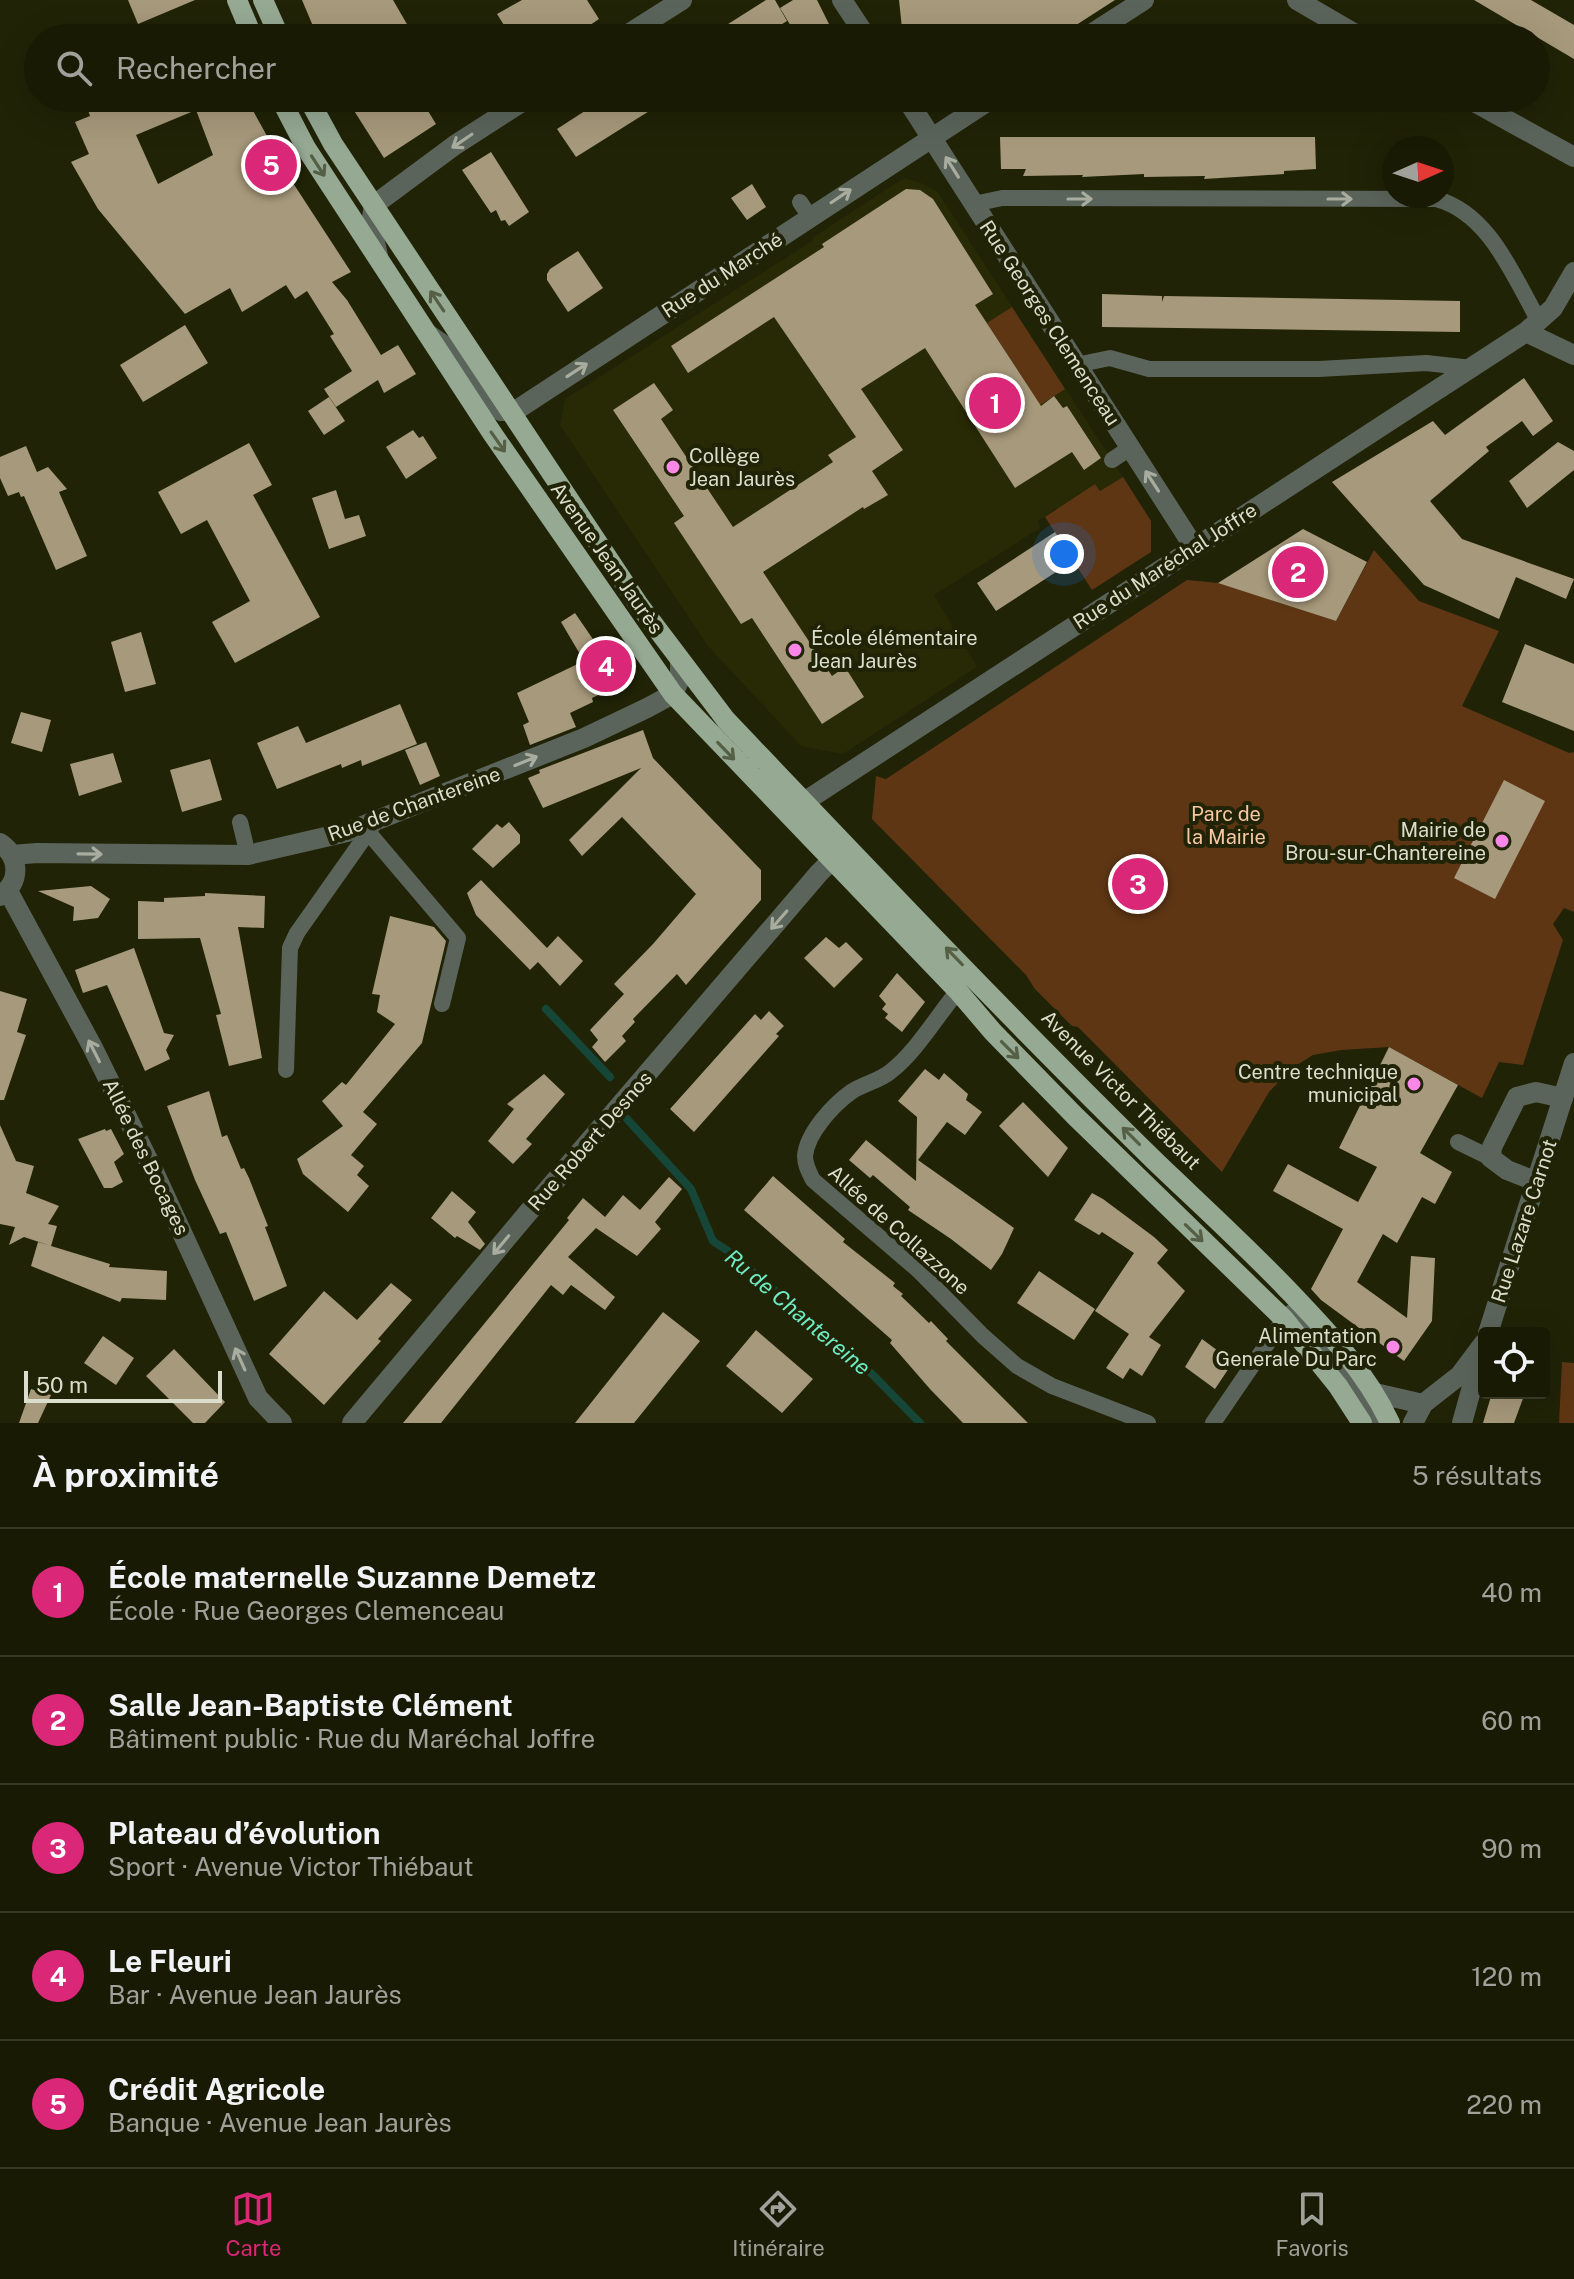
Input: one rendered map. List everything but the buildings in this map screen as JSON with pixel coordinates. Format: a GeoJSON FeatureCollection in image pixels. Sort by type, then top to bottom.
{"type":"FeatureCollection","features":[{"type":"Feature","properties":{"kind":"main road"},"geometry":{"type":"LineString","coordinates":[[237,0],[247,24]]}},
{"type":"Feature","properties":{"kind":"main road"},"geometry":{"type":"LineString","coordinates":[[263,0],[274,24]]}},
{"type":"Feature","properties":{"kind":"main road","name":"Avenue Jean Jaurès"},"geometry":{"type":"LineString","coordinates":[[287,112],[306,148],[492,433],[673,694],[831,861]]}},
{"type":"Feature","properties":{"kind":"main road","name":"Avenue Jean Jaurès"},"geometry":{"type":"LineString","coordinates":[[316,112],[333,144],[633,597],[726,720],[804,802]]}},
{"type":"Feature","properties":{"kind":"main road","name":"Avenue Victor Thiébaut"},"geometry":{"type":"LineString","coordinates":[[804,802],[1158,1163],[1266,1265],[1335,1339],[1375,1393],[1390,1423]]}},
{"type":"Feature","properties":{"kind":"main road"},"geometry":{"type":"LineString","coordinates":[[831,861],[1075,1116],[1288,1322],[1338,1386],[1362,1423]]}},
{"type":"Feature","properties":{"kind":"street"},"geometry":{"type":"LineString","coordinates":[[644,24],[682,0]]}},
{"type":"Feature","properties":{"kind":"street"},"geometry":{"type":"LineString","coordinates":[[842,0],[858,24]]}},
{"type":"Feature","properties":{"kind":"street"},"geometry":{"type":"LineString","coordinates":[[1107,24],[1144,0]]}},
{"type":"Feature","properties":{"kind":"street"},"geometry":{"type":"LineString","coordinates":[[1297,0],[1338,24]]}},
{"type":"Feature","properties":{"kind":"street"},"geometry":{"type":"LineString","coordinates":[[374,205],[455,145],[506,112]]}},
{"type":"Feature","properties":{"kind":"street","name":"Rue Georges Clemenceau"},"geometry":{"type":"LineString","coordinates":[[915,112],[1194,547]]}},
{"type":"Feature","properties":{"kind":"street","name":"Rue du Marché"},"geometry":{"type":"LineString","coordinates":[[512,413],[805,210],[971,112]]}},
{"type":"Feature","properties":{"kind":"street"},"geometry":{"type":"LineString","coordinates":[[1492,112],[1574,157]]}},
{"type":"Feature","properties":{"kind":"street","name":"Avenue Jean Jaurès"},"geometry":{"type":"LineString","coordinates":[[374,205],[371,224],[378,256]]}},
{"type":"Feature","properties":{"kind":"street","name":"Rue du Maréchal Joffre"},"geometry":{"type":"LineString","coordinates":[[804,802],[1472,368],[1533,326],[1553,308],[1574,272]]}},
{"type":"Feature","properties":{"kind":"street"},"geometry":{"type":"LineString","coordinates":[[1533,326],[1574,355]]}},
{"type":"Feature","properties":{"kind":"street"},"geometry":{"type":"LineString","coordinates":[[673,694],[680,679],[680,663]]}},
{"type":"Feature","properties":{"kind":"street","name":"Rue de Chantereine"},"geometry":{"type":"LineString","coordinates":[[6,849],[37,853],[248,855],[347,832],[372,826],[584,738],[673,694]]}},
{"type":"Feature","properties":{"kind":"street"},"geometry":{"type":"LineString","coordinates":[[4,893],[13,885],[16,870],[6,849]]}},
{"type":"Feature","properties":{"kind":"street"},"geometry":{"type":"LineString","coordinates":[[831,861],[850,862],[865,878],[879,880]]}},
{"type":"Feature","properties":{"kind":"street","name":"Rue Robert Desnos"},"geometry":{"type":"LineString","coordinates":[[352,1423],[526,1215],[831,861]]}},
{"type":"Feature","properties":{"kind":"street","name":"Allée des Bocages"},"geometry":{"type":"LineString","coordinates":[[4,893],[92,1046],[258,1398],[282,1423]]}},
{"type":"Feature","properties":{"kind":"street"},"geometry":{"type":"LineString","coordinates":[[958,991],[974,992],[994,1012],[1008,1012]]}},
{"type":"Feature","properties":{"kind":"street","name":"Rue Lazare Carnot"},"geometry":{"type":"LineString","coordinates":[[1490,1327],[1574,1063]]}},
{"type":"Feature","properties":{"kind":"street"},"geometry":{"type":"LineString","coordinates":[[1537,1182],[1507,1170],[1491,1158],[1492,1147],[1517,1097],[1536,1092],[1563,1098]]}},
{"type":"Feature","properties":{"kind":"street"},"geometry":{"type":"LineString","coordinates":[[1288,1322],[1308,1326],[1341,1365],[1376,1423]]}},
{"type":"Feature","properties":{"kind":"street"},"geometry":{"type":"LineString","coordinates":[[1413,1423],[1423,1404],[1460,1375],[1478,1352]]}},
{"type":"Feature","properties":{"kind":"street"},"geometry":{"type":"LineString","coordinates":[[1462,1423],[1478,1366]]}},
{"type":"Feature","properties":{"kind":"street"},"geometry":{"type":"LineString","coordinates":[[1375,1393],[1423,1404]]}},
{"type":"Feature","properties":{"kind":"lane"},"geometry":{"type":"LineString","coordinates":[[974,204],[1002,198],[1436,199],[1455,208],[1487,234],[1524,296],[1533,326]]}},
{"type":"Feature","properties":{"kind":"lane"},"geometry":{"type":"LineString","coordinates":[[425,330],[450,347],[493,407],[500,413],[512,413]]}},
{"type":"Feature","properties":{"kind":"lane"},"geometry":{"type":"LineString","coordinates":[[1076,365],[1110,358],[1149,369],[1319,369],[1426,363],[1472,368]]}},
{"type":"Feature","properties":{"kind":"lane"},"geometry":{"type":"LineString","coordinates":[[1112,460],[1130,448]]}},
{"type":"Feature","properties":{"kind":"lane"},"geometry":{"type":"LineString","coordinates":[[240,822],[248,855]]}},
{"type":"Feature","properties":{"kind":"lane"},"geometry":{"type":"LineString","coordinates":[[286,1070],[290,948],[297,933],[372,826],[458,938],[442,1004]]}},
{"type":"Feature","properties":{"kind":"lane","name":"Allée de Collazzone"},"geometry":{"type":"LineString","coordinates":[[958,991],[889,1073],[852,1091],[812,1136],[805,1157],[813,1180],[918,1270],[1017,1366],[1052,1386],[1148,1423]]}},
{"type":"Feature","properties":{"kind":"lane"},"geometry":{"type":"LineString","coordinates":[[1458,1142],[1491,1158]]}},
{"type":"Feature","properties":{"kind":"lane"},"geometry":{"type":"LineString","coordinates":[[1213,1423],[1263,1349],[1301,1304]]}},
{"type":"Feature","properties":{"kind":"shaded area"},"geometry":{"type":"Polygon","coordinates":[[[904,178],[937,191],[1123,477],[1100,491],[1095,485],[1038,521],[1040,528],[934,595],[977,667],[843,754],[801,746],[708,646],[560,425],[565,399],[812,241],[815,236],[904,178]]]}},
{"type":"Feature","properties":{"kind":"green space"},"geometry":{"type":"Polygon","coordinates":[[[1012,307],[1065,389],[1040,405],[987,323],[1012,307]]]}},
{"type":"Feature","properties":{"kind":"green space"},"geometry":{"type":"Polygon","coordinates":[[[1123,477],[1151,521],[1151,552],[1092,590],[1045,517],[1095,484],[1100,491],[1123,477]]]}},
{"type":"Feature","properties":{"kind":"green space","name":"Parc de la Mairie"},"geometry":{"type":"Polygon","coordinates":[[[1374,550],[1419,601],[1499,631],[1462,706],[1569,753],[1574,752],[1574,912],[1564,908],[1553,924],[1563,940],[1523,1065],[1499,1062],[1482,1098],[1389,1047],[1313,1055],[1292,1068],[1269,1092],[1222,1172],[1078,1027],[1072,1026],[1035,989],[1026,975],[872,819],[876,776],[886,779],[1187,580],[1219,583],[1336,621],[1374,550]]]}},
{"type":"Feature","properties":{"kind":"green space"},"geometry":{"type":"Polygon","coordinates":[[[1562,1362],[1574,1363],[1574,1423],[1559,1423],[1562,1362]]]}},
{"type":"Feature","properties":{"kind":"waterway","name":"Ru de Chantereine"},"geometry":{"type":"LineString","coordinates":[[546,1009],[610,1077]]}},
{"type":"Feature","properties":{"kind":"waterway","name":"Ru de Chantereine"},"geometry":{"type":"LineString","coordinates":[[627,1119],[691,1189],[713,1241],[873,1375],[920,1423]]}},
{"type":"Feature","properties":{"kind":"place","name":"Crédit Agricole"},"geometry":{"type":"Point","coordinates":[271,165]}},
{"type":"Feature","properties":{"kind":"place","name":"École maternelle Suzanne Demetz"},"geometry":{"type":"Point","coordinates":[995,403]}},
{"type":"Feature","properties":{"kind":"place","name":"Collège Jean Jaurès"},"geometry":{"type":"Point","coordinates":[673,467]}},
{"type":"Feature","properties":{"kind":"place","name":"Salle Jean-Baptiste Clément"},"geometry":{"type":"Point","coordinates":[1298,572]}},
{"type":"Feature","properties":{"kind":"place","name":"École élémentaire Jean Jaurès"},"geometry":{"type":"Point","coordinates":[795,650]}},
{"type":"Feature","properties":{"kind":"place","name":"Le Fleuri"},"geometry":{"type":"Point","coordinates":[606,666]}},
{"type":"Feature","properties":{"kind":"place","name":"Mairie de Brou-sur-Chantereine"},"geometry":{"type":"Point","coordinates":[1502,841]}},
{"type":"Feature","properties":{"kind":"place","name":"Plateau d’évolution"},"geometry":{"type":"Point","coordinates":[1138,884]}},
{"type":"Feature","properties":{"kind":"place","name":"Centre technique municipal"},"geometry":{"type":"Point","coordinates":[1414,1084]}},
{"type":"Feature","properties":{"kind":"place","name":"Alimentation Generale Du Parc"},"geometry":{"type":"Point","coordinates":[1393,1347]}}]}
